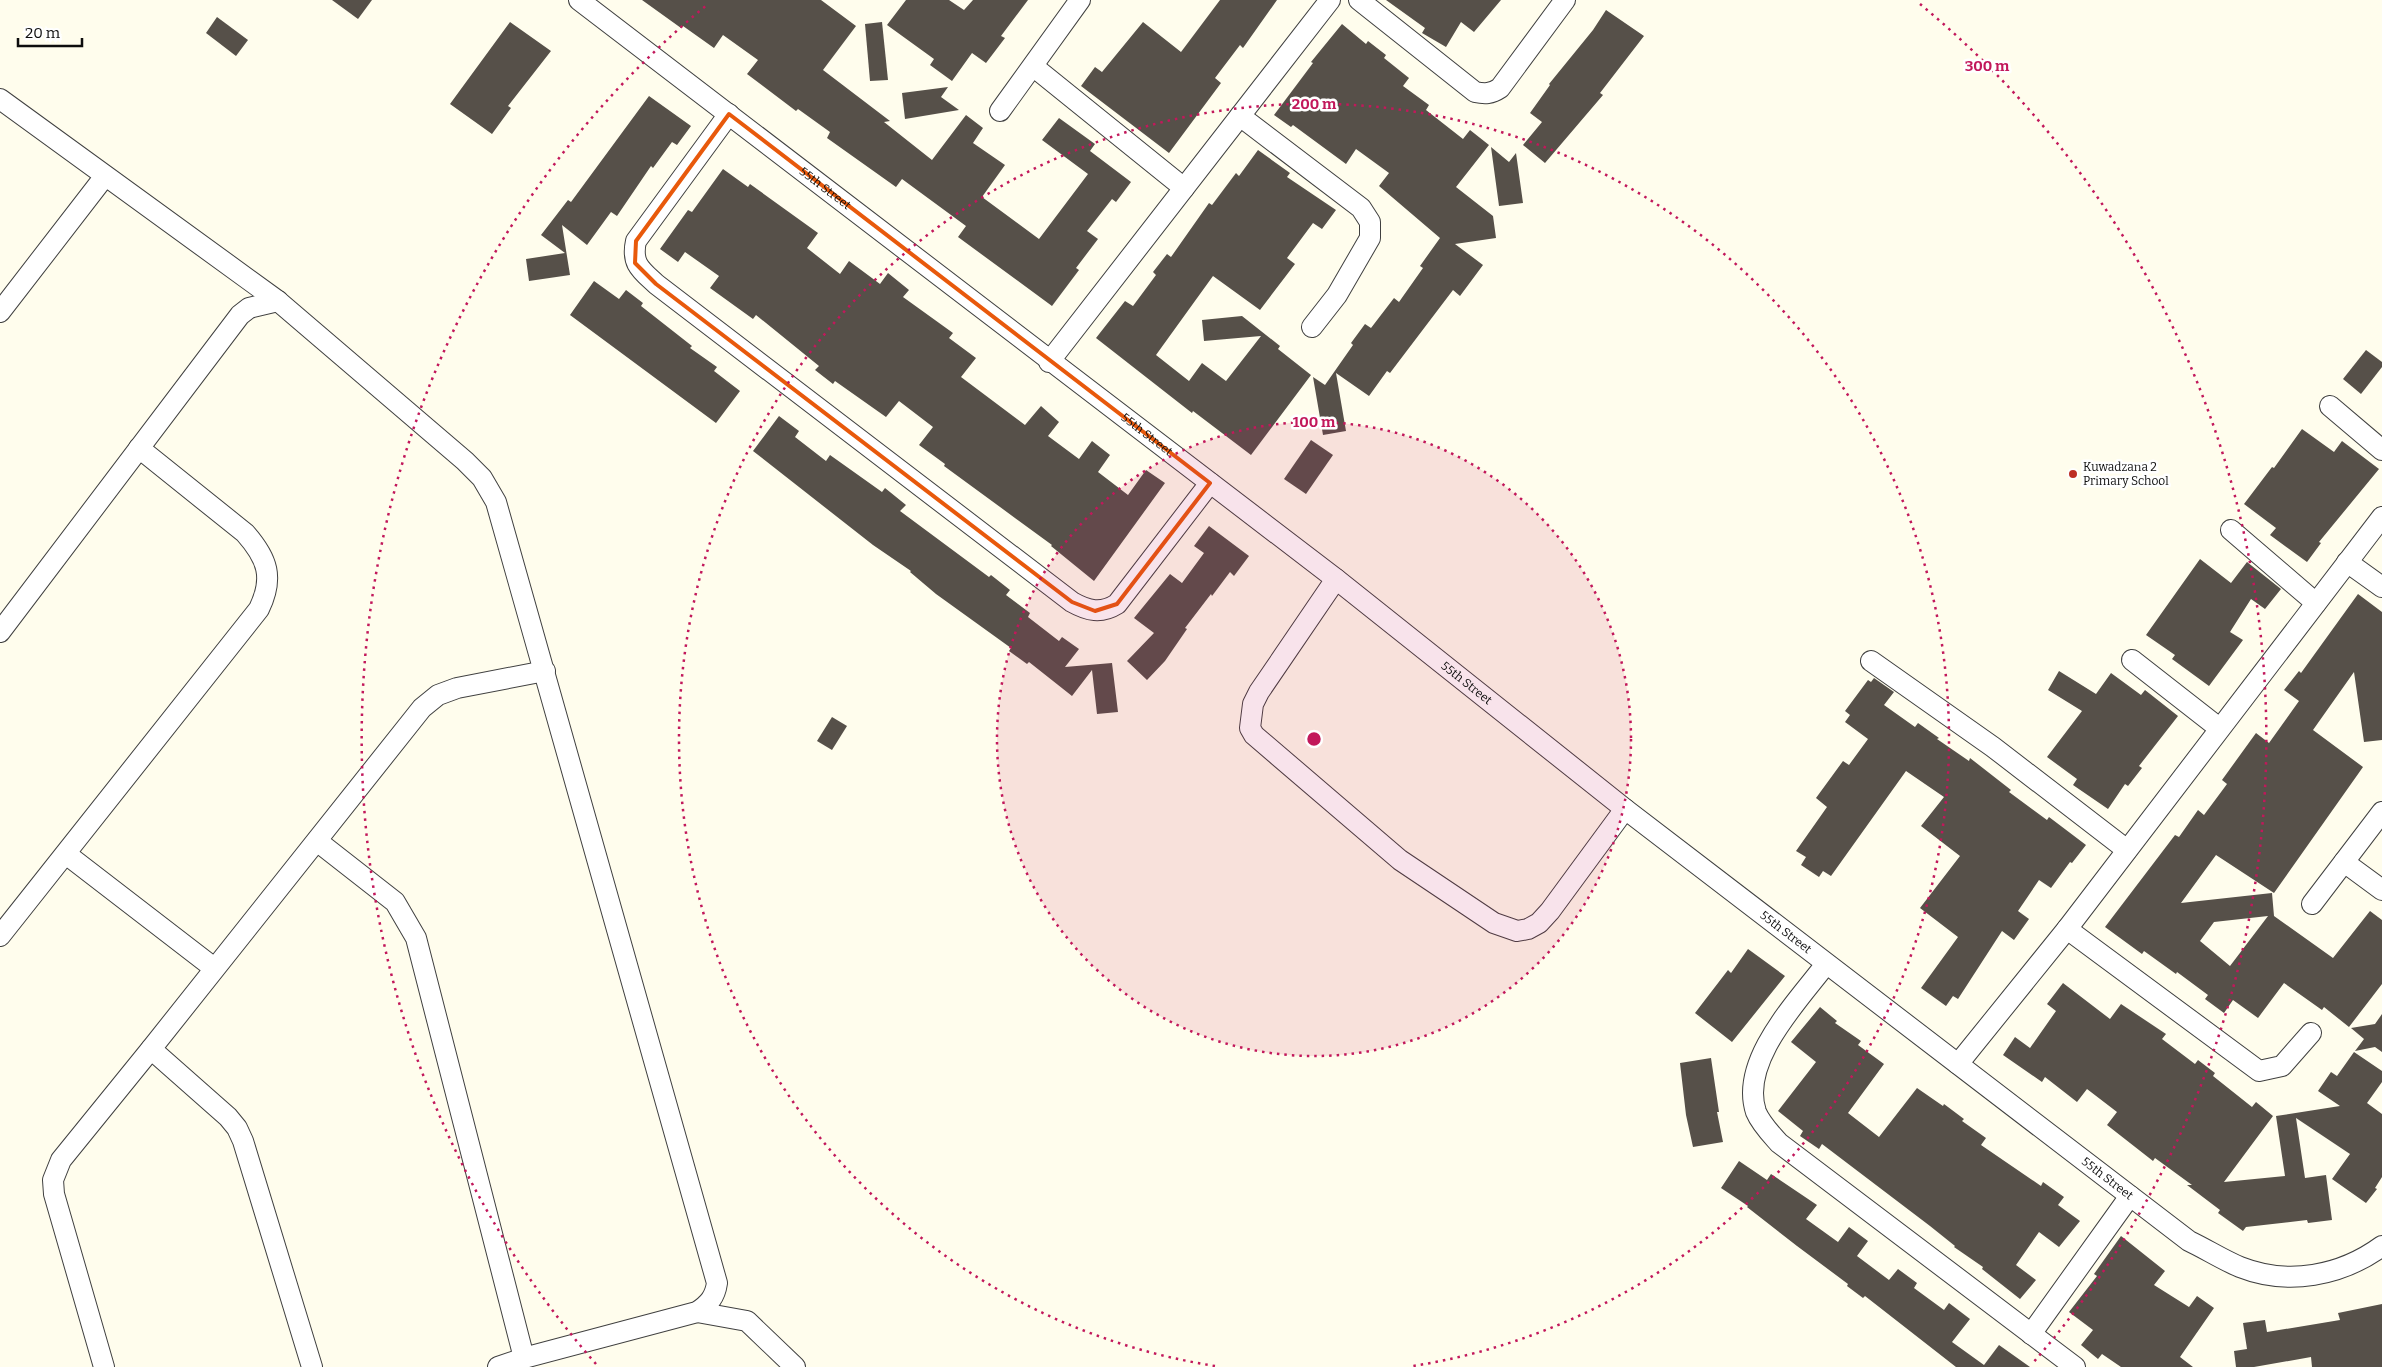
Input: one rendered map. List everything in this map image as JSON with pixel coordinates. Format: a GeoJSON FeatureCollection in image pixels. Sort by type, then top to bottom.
{"type":"FeatureCollection","features":[{"type":"Feature","properties":{"kind":"street","name":"55th Street"},"geometry":{"type":"LineString","coordinates":[[579,0],[601,7],[729,114],[1049,362],[1336,579],[1625,809],[2189,1241],[2241,1268],[2285,1277],[2310,1276],[2332,1272],[2357,1261],[2382,1246]]}},
{"type":"Feature","properties":{"kind":"street"},"geometry":{"type":"LineString","coordinates":[[1000,111],[1034,67],[1080,0]]}},
{"type":"Feature","properties":{"kind":"street"},"geometry":{"type":"LineString","coordinates":[[1049,362],[1330,0]]}},
{"type":"Feature","properties":{"kind":"street"},"geometry":{"type":"LineString","coordinates":[[1359,0],[1475,92],[1484,94],[1492,93],[1500,88],[1565,0]]}},
{"type":"Feature","properties":{"kind":"street"},"geometry":{"type":"LineString","coordinates":[[1034,67],[1184,188]]}},
{"type":"Feature","properties":{"kind":"street"},"geometry":{"type":"LineString","coordinates":[[0,99],[278,301],[482,478],[496,502],[685,1174],[716,1276],[717,1283],[714,1296],[697,1312]]}},
{"type":"Feature","properties":{"kind":"street"},"geometry":{"type":"LineString","coordinates":[[729,114],[636,241],[633,252],[635,263],[656,284],[1072,602],[1095,611],[1108,610],[1118,604],[1210,483]]}},
{"type":"Feature","properties":{"kind":"street"},"geometry":{"type":"LineString","coordinates":[[1240,116],[1361,208],[1370,222],[1370,238],[1337,294],[1312,327]]}},
{"type":"Feature","properties":{"kind":"street"},"geometry":{"type":"LineString","coordinates":[[0,312],[104,176]]}},
{"type":"Feature","properties":{"kind":"street"},"geometry":{"type":"LineString","coordinates":[[0,632],[240,315],[249,308],[278,301]]}},
{"type":"Feature","properties":{"kind":"street"},"geometry":{"type":"LineString","coordinates":[[2330,406],[2382,450]]}},
{"type":"Feature","properties":{"kind":"street"},"geometry":{"type":"LineString","coordinates":[[0,936],[259,609],[267,593],[268,574],[259,549],[250,538],[139,448]]}},
{"type":"Feature","properties":{"kind":"street"},"geometry":{"type":"LineString","coordinates":[[1958,1064],[2067,929],[2382,517]]}},
{"type":"Feature","properties":{"kind":"street"},"geometry":{"type":"LineString","coordinates":[[2231,530],[2316,602]]}},
{"type":"Feature","properties":{"kind":"street"},"geometry":{"type":"LineString","coordinates":[[2347,562],[2382,587]]}},
{"type":"Feature","properties":{"kind":"street"},"geometry":{"type":"LineString","coordinates":[[1336,579],[1259,692],[1253,704],[1250,728],[1254,735],[1400,860],[1494,923],[1517,931],[1528,929],[1539,923],[1550,911],[1625,809]]}},
{"type":"Feature","properties":{"kind":"street"},"geometry":{"type":"LineString","coordinates":[[2132,660],[2219,728]]}},
{"type":"Feature","properties":{"kind":"street"},"geometry":{"type":"LineString","coordinates":[[1871,661],[1993,747],[2127,850]]}},
{"type":"Feature","properties":{"kind":"street"},"geometry":{"type":"LineString","coordinates":[[104,1367],[54,1194],[53,1180],[61,1160],[152,1050],[214,968],[422,708],[438,695],[457,688],[545,671]]}},
{"type":"Feature","properties":{"kind":"street"},"geometry":{"type":"LineString","coordinates":[[2312,904],[2382,812]]}},
{"type":"Feature","properties":{"kind":"street"},"geometry":{"type":"LineString","coordinates":[[317,841],[395,902],[416,938],[524,1358]]}},
{"type":"Feature","properties":{"kind":"street"},"geometry":{"type":"LineString","coordinates":[[66,854],[214,968]]}},
{"type":"Feature","properties":{"kind":"street"},"geometry":{"type":"LineString","coordinates":[[2344,862],[2382,890]]}},
{"type":"Feature","properties":{"kind":"street"},"geometry":{"type":"LineString","coordinates":[[2067,929],[2259,1071],[2282,1066],[2311,1033]]}},
{"type":"Feature","properties":{"kind":"street"},"geometry":{"type":"LineString","coordinates":[[1826,964],[1769,1041],[1762,1056],[1756,1078],[1754,1100],[1762,1124],[1779,1143],[2075,1367]]}},
{"type":"Feature","properties":{"kind":"street"},"geometry":{"type":"LineString","coordinates":[[152,1050],[228,1117],[237,1128],[243,1141],[312,1367]]}},
{"type":"Feature","properties":{"kind":"street"},"geometry":{"type":"LineString","coordinates":[[2031,1334],[2130,1196]]}},
{"type":"Feature","properties":{"kind":"street"},"geometry":{"type":"LineString","coordinates":[[498,1367],[524,1358],[697,1312],[747,1321],[795,1367]]}},
{"type":"Feature","properties":{"kind":"highlighted area"},"geometry":{"type":"Polygon","coordinates":[[[729,114],[1210,483],[1117,604],[1095,611],[1072,602],[656,284],[635,263],[636,241],[729,114]]]}},
{"type":"Feature","properties":{"kind":"building"},"geometry":{"type":"Polygon","coordinates":[[[332,0],[372,0],[358,19],[332,0]]]}},
{"type":"Feature","properties":{"kind":"building"},"geometry":{"type":"Polygon","coordinates":[[[642,0],[821,0],[856,26],[823,70],[890,121],[884,122],[932,160],[966,115],[983,128],[973,143],[1005,165],[982,197],[1039,239],[1088,174],[1042,140],[1059,118],[1095,144],[1090,151],[1131,182],[1116,202],[1112,199],[1087,231],[1098,239],[1076,268],[1079,270],[1052,306],[958,237],[966,226],[902,179],[896,187],[827,138],[830,132],[798,109],[796,111],[747,74],[758,60],[723,35],[714,48],[683,26],[681,28],[642,0]]]}},
{"type":"Feature","properties":{"kind":"building"},"geometry":{"type":"Polygon","coordinates":[[[906,0],[949,0],[964,10],[973,0],[1028,0],[1001,36],[1005,38],[986,63],[972,53],[952,81],[930,65],[934,59],[887,25],[906,0]]]}},
{"type":"Feature","properties":{"kind":"building"},"geometry":{"type":"Polygon","coordinates":[[[1220,0],[1277,0],[1243,48],[1240,45],[1215,78],[1221,83],[1169,153],[1081,86],[1095,67],[1102,72],[1143,22],[1181,52],[1220,0]]]}},
{"type":"Feature","properties":{"kind":"building"},"geometry":{"type":"Polygon","coordinates":[[[1386,0],[1501,0],[1474,32],[1461,22],[1446,47],[1422,33],[1425,28],[1386,0]]]}},
{"type":"Feature","properties":{"kind":"building"},"geometry":{"type":"Polygon","coordinates":[[[1606,10],[1644,36],[1600,93],[1603,95],[1545,163],[1523,145],[1542,122],[1530,113],[1549,84],[1593,30],[1606,10]]]}},
{"type":"Feature","properties":{"kind":"building"},"geometry":{"type":"Polygon","coordinates":[[[217,17],[248,40],[236,56],[206,33],[217,17]]]}},
{"type":"Feature","properties":{"kind":"building"},"geometry":{"type":"Polygon","coordinates":[[[510,22],[551,51],[508,106],[511,108],[492,134],[450,104],[510,22]]]}},
{"type":"Feature","properties":{"kind":"building"},"geometry":{"type":"Polygon","coordinates":[[[882,22],[888,80],[870,81],[865,24],[882,22]]]}},
{"type":"Feature","properties":{"kind":"building"},"geometry":{"type":"Polygon","coordinates":[[[1342,24],[1366,44],[1368,41],[1386,55],[1384,58],[1409,78],[1403,86],[1429,105],[1426,110],[1463,139],[1470,130],[1489,145],[1456,187],[1493,216],[1496,238],[1455,244],[1483,265],[1460,296],[1453,290],[1390,373],[1387,371],[1369,396],[1336,373],[1346,431],[1323,435],[1313,377],[1325,385],[1365,324],[1371,328],[1394,298],[1399,302],[1423,268],[1420,266],[1440,238],[1379,186],[1389,173],[1356,149],[1346,164],[1293,125],[1291,127],[1274,115],[1313,63],[1311,62],[1342,24]]]}},
{"type":"Feature","properties":{"kind":"building"},"geometry":{"type":"Polygon","coordinates":[[[948,87],[941,97],[959,110],[905,119],[902,93],[948,87]]]}},
{"type":"Feature","properties":{"kind":"building"},"geometry":{"type":"Polygon","coordinates":[[[649,96],[691,126],[677,145],[672,142],[653,168],[651,166],[617,216],[611,212],[587,245],[562,225],[570,275],[529,281],[526,259],[565,253],[541,235],[568,200],[571,202],[649,96]]]}},
{"type":"Feature","properties":{"kind":"building"},"geometry":{"type":"Polygon","coordinates":[[[1491,147],[1509,162],[1516,153],[1523,203],[1499,206],[1491,147]]]}},
{"type":"Feature","properties":{"kind":"building"},"geometry":{"type":"Polygon","coordinates":[[[1258,150],[1290,173],[1287,177],[1336,210],[1322,229],[1313,223],[1287,258],[1295,264],[1260,310],[1213,276],[1156,355],[1189,381],[1202,363],[1226,381],[1261,336],[1204,341],[1202,320],[1242,316],[1280,346],[1278,349],[1311,375],[1251,455],[1193,411],[1192,413],[1096,338],[1125,301],[1133,306],[1156,275],[1153,272],[1167,254],[1171,257],[1209,203],[1212,205],[1236,173],[1239,176],[1258,150]]]}},
{"type":"Feature","properties":{"kind":"building"},"geometry":{"type":"Polygon","coordinates":[[[723,169],[748,187],[750,184],[818,233],[807,248],[840,274],[849,261],[880,284],[888,273],[909,290],[903,297],[953,333],[949,338],[976,358],[961,377],[1025,425],[1041,406],[1059,422],[1048,436],[1079,459],[1092,441],[1110,455],[1098,472],[1128,495],[1146,470],[1165,483],[1094,581],[1052,545],[944,466],[945,464],[919,445],[933,427],[899,401],[886,417],[835,381],[833,384],[815,370],[819,366],[756,315],[753,319],[710,288],[719,276],[685,252],[678,262],[660,249],[688,210],[692,212],[723,169]]]}},
{"type":"Feature","properties":{"kind":"building"},"geometry":{"type":"Polygon","coordinates":[[[594,281],[619,299],[626,290],[643,303],[641,306],[692,346],[690,348],[717,367],[714,371],[740,391],[716,423],[570,315],[594,281]]]}},
{"type":"Feature","properties":{"kind":"building"},"geometry":{"type":"Polygon","coordinates":[[[2366,350],[2382,362],[2382,367],[2361,394],[2343,379],[2366,350]]]}},
{"type":"Feature","properties":{"kind":"building"},"geometry":{"type":"Polygon","coordinates":[[[779,416],[799,431],[795,437],[826,461],[830,455],[882,492],[885,488],[906,505],[900,511],[989,577],[991,575],[1010,590],[1006,595],[1030,613],[1028,617],[1059,641],[1062,637],[1079,649],[1065,667],[1112,663],[1118,712],[1097,714],[1092,670],[1072,696],[1029,662],[1027,664],[1009,651],[1011,648],[936,594],[911,571],[873,545],[753,451],[779,416]]]}},
{"type":"Feature","properties":{"kind":"building"},"geometry":{"type":"Polygon","coordinates":[[[2302,429],[2334,452],[2342,441],[2379,469],[2319,542],[2321,543],[2307,562],[2270,535],[2276,528],[2244,504],[2272,467],[2274,468],[2302,429]]]}},
{"type":"Feature","properties":{"kind":"building"},"geometry":{"type":"Polygon","coordinates":[[[1311,440],[1333,455],[1306,494],[1284,479],[1311,440]]]}},
{"type":"Feature","properties":{"kind":"building"},"geometry":{"type":"Polygon","coordinates":[[[1209,526],[1249,556],[1234,576],[1230,572],[1212,596],[1211,594],[1185,628],[1187,629],[1165,661],[1147,680],[1127,661],[1154,633],[1134,618],[1170,574],[1182,583],[1204,553],[1194,546],[1209,526]]]}},
{"type":"Feature","properties":{"kind":"building"},"geometry":{"type":"Polygon","coordinates":[[[2200,559],[2231,583],[2247,562],[2281,589],[2265,609],[2251,599],[2230,632],[2243,640],[2209,686],[2172,659],[2175,655],[2146,635],[2200,559]]]}},
{"type":"Feature","properties":{"kind":"building"},"geometry":{"type":"Polygon","coordinates":[[[2358,594],[2382,612],[2382,740],[2364,742],[2354,672],[2313,730],[2363,767],[2274,893],[2216,855],[2181,903],[2272,893],[2274,916],[2333,958],[2370,911],[2382,920],[2382,984],[2349,1027],[2324,1007],[2322,1010],[2284,983],[2258,1018],[2233,1000],[2224,1013],[2205,999],[2208,995],[2177,972],[2176,974],[2144,951],[2142,954],[2105,927],[2175,835],[2179,837],[2198,810],[2204,815],[2227,784],[2222,780],[2256,733],[2269,743],[2299,701],[2284,690],[2299,671],[2301,673],[2358,594]],[[2268,916],[2214,922],[2200,941],[2230,966],[2268,916]]]}},
{"type":"Feature","properties":{"kind":"building"},"geometry":{"type":"Polygon","coordinates":[[[2059,671],[2096,694],[2111,673],[2141,695],[2145,690],[2178,716],[2139,766],[2142,768],[2128,786],[2125,784],[2108,809],[2073,785],[2077,779],[2047,757],[2082,711],[2048,690],[2059,671]]]}},
{"type":"Feature","properties":{"kind":"building"},"geometry":{"type":"Polygon","coordinates":[[[1874,678],[1894,692],[1884,705],[1915,727],[1918,723],[1969,761],[1970,758],[2011,790],[2009,792],[2047,820],[2049,817],[2086,845],[2072,863],[2070,862],[2051,888],[2039,880],[2018,911],[2029,919],[2014,940],[2002,931],[1958,999],[1953,996],[1946,1006],[1921,988],[1958,937],[1920,908],[1960,856],[1921,826],[1944,797],[1906,771],[1831,876],[1823,871],[1819,877],[1801,865],[1806,857],[1796,851],[1827,807],[1816,798],[1843,761],[1849,765],[1868,739],[1845,722],[1850,715],[1845,711],[1868,680],[1871,682],[1874,678]]]}},
{"type":"Feature","properties":{"kind":"building"},"geometry":{"type":"Polygon","coordinates":[[[832,717],[847,726],[832,750],[817,741],[832,717]]]}},
{"type":"Feature","properties":{"kind":"building"},"geometry":{"type":"Polygon","coordinates":[[[1748,949],[1785,976],[1732,1042],[1695,1013],[1728,970],[1731,973],[1748,949]]]}},
{"type":"Feature","properties":{"kind":"building"},"geometry":{"type":"Polygon","coordinates":[[[2063,983],[2110,1019],[2121,1004],[2166,1034],[2162,1039],[2195,1064],[2198,1060],[2215,1073],[2213,1076],[2252,1107],[2256,1102],[2273,1116],[2224,1182],[2285,1176],[2276,1116],[2340,1106],[2318,1091],[2331,1072],[2337,1076],[2354,1052],[2382,1071],[2382,1082],[2367,1103],[2382,1114],[2382,1177],[2375,1188],[2377,1189],[2366,1203],[2332,1179],[2350,1154],[2296,1118],[2305,1178],[2326,1175],[2332,1220],[2308,1223],[2307,1220],[2246,1227],[2243,1231],[2218,1213],[2220,1210],[2187,1185],[2192,1185],[2155,1158],[2153,1161],[2107,1125],[2117,1112],[2087,1089],[2077,1102],[2045,1077],[2042,1082],[2003,1055],[2015,1037],[2030,1048],[2056,1011],[2047,1004],[2063,983]]]}},
{"type":"Feature","properties":{"kind":"building"},"geometry":{"type":"Polygon","coordinates":[[[1820,1007],[1837,1021],[1835,1023],[1861,1041],[1858,1045],[1884,1064],[1848,1113],[1879,1137],[1917,1088],[1943,1106],[1944,1104],[1964,1119],[1962,1121],[1986,1138],[1981,1145],[2041,1186],[2043,1182],[2064,1197],[2058,1205],[2080,1221],[2059,1247],[2039,1232],[2016,1265],[2036,1280],[2020,1299],[1982,1269],[1983,1267],[1954,1247],[1930,1226],[1822,1144],[1819,1149],[1800,1136],[1803,1131],[1778,1111],[1816,1062],[1791,1042],[1820,1007]]]}},
{"type":"Feature","properties":{"kind":"building"},"geometry":{"type":"Polygon","coordinates":[[[2382,1014],[2382,1052],[2375,1047],[2355,1051],[2364,1039],[2351,1028],[2375,1024],[2382,1014]]]}},
{"type":"Feature","properties":{"kind":"building"},"geometry":{"type":"Polygon","coordinates":[[[1711,1058],[1719,1112],[1717,1112],[1723,1142],[1693,1147],[1686,1115],[1680,1063],[1711,1058]]]}},
{"type":"Feature","properties":{"kind":"building"},"geometry":{"type":"Polygon","coordinates":[[[1739,1161],[1767,1180],[1771,1174],[1817,1205],[1806,1219],[1838,1242],[1849,1227],[1868,1241],[1857,1256],[1889,1280],[1898,1269],[1917,1283],[1914,1288],[1944,1310],[1949,1303],[1970,1319],[1952,1342],[1984,1365],[1999,1345],[2030,1367],[1956,1367],[1865,1296],[1863,1298],[1847,1286],[1848,1284],[1748,1206],[1721,1188],[1739,1161]]]}},
{"type":"Feature","properties":{"kind":"building"},"geometry":{"type":"Polygon","coordinates":[[[2121,1236],[2165,1271],[2154,1285],[2189,1307],[2197,1296],[2214,1308],[2180,1357],[2193,1367],[2121,1367],[2102,1354],[2098,1359],[2081,1345],[2093,1330],[2069,1312],[2097,1276],[2094,1274],[2121,1236]]]}},
{"type":"Feature","properties":{"kind":"building"},"geometry":{"type":"Polygon","coordinates":[[[2382,1304],[2382,1367],[2312,1367],[2311,1357],[2254,1367],[2236,1367],[2234,1351],[2247,1349],[2243,1323],[2265,1320],[2267,1332],[2340,1320],[2338,1313],[2382,1304]]]}},
{"type":"Feature","properties":{"kind":"place","name":"Kuwadzana 2 Primary School"},"geometry":{"type":"Point","coordinates":[2073,474]}}]}
